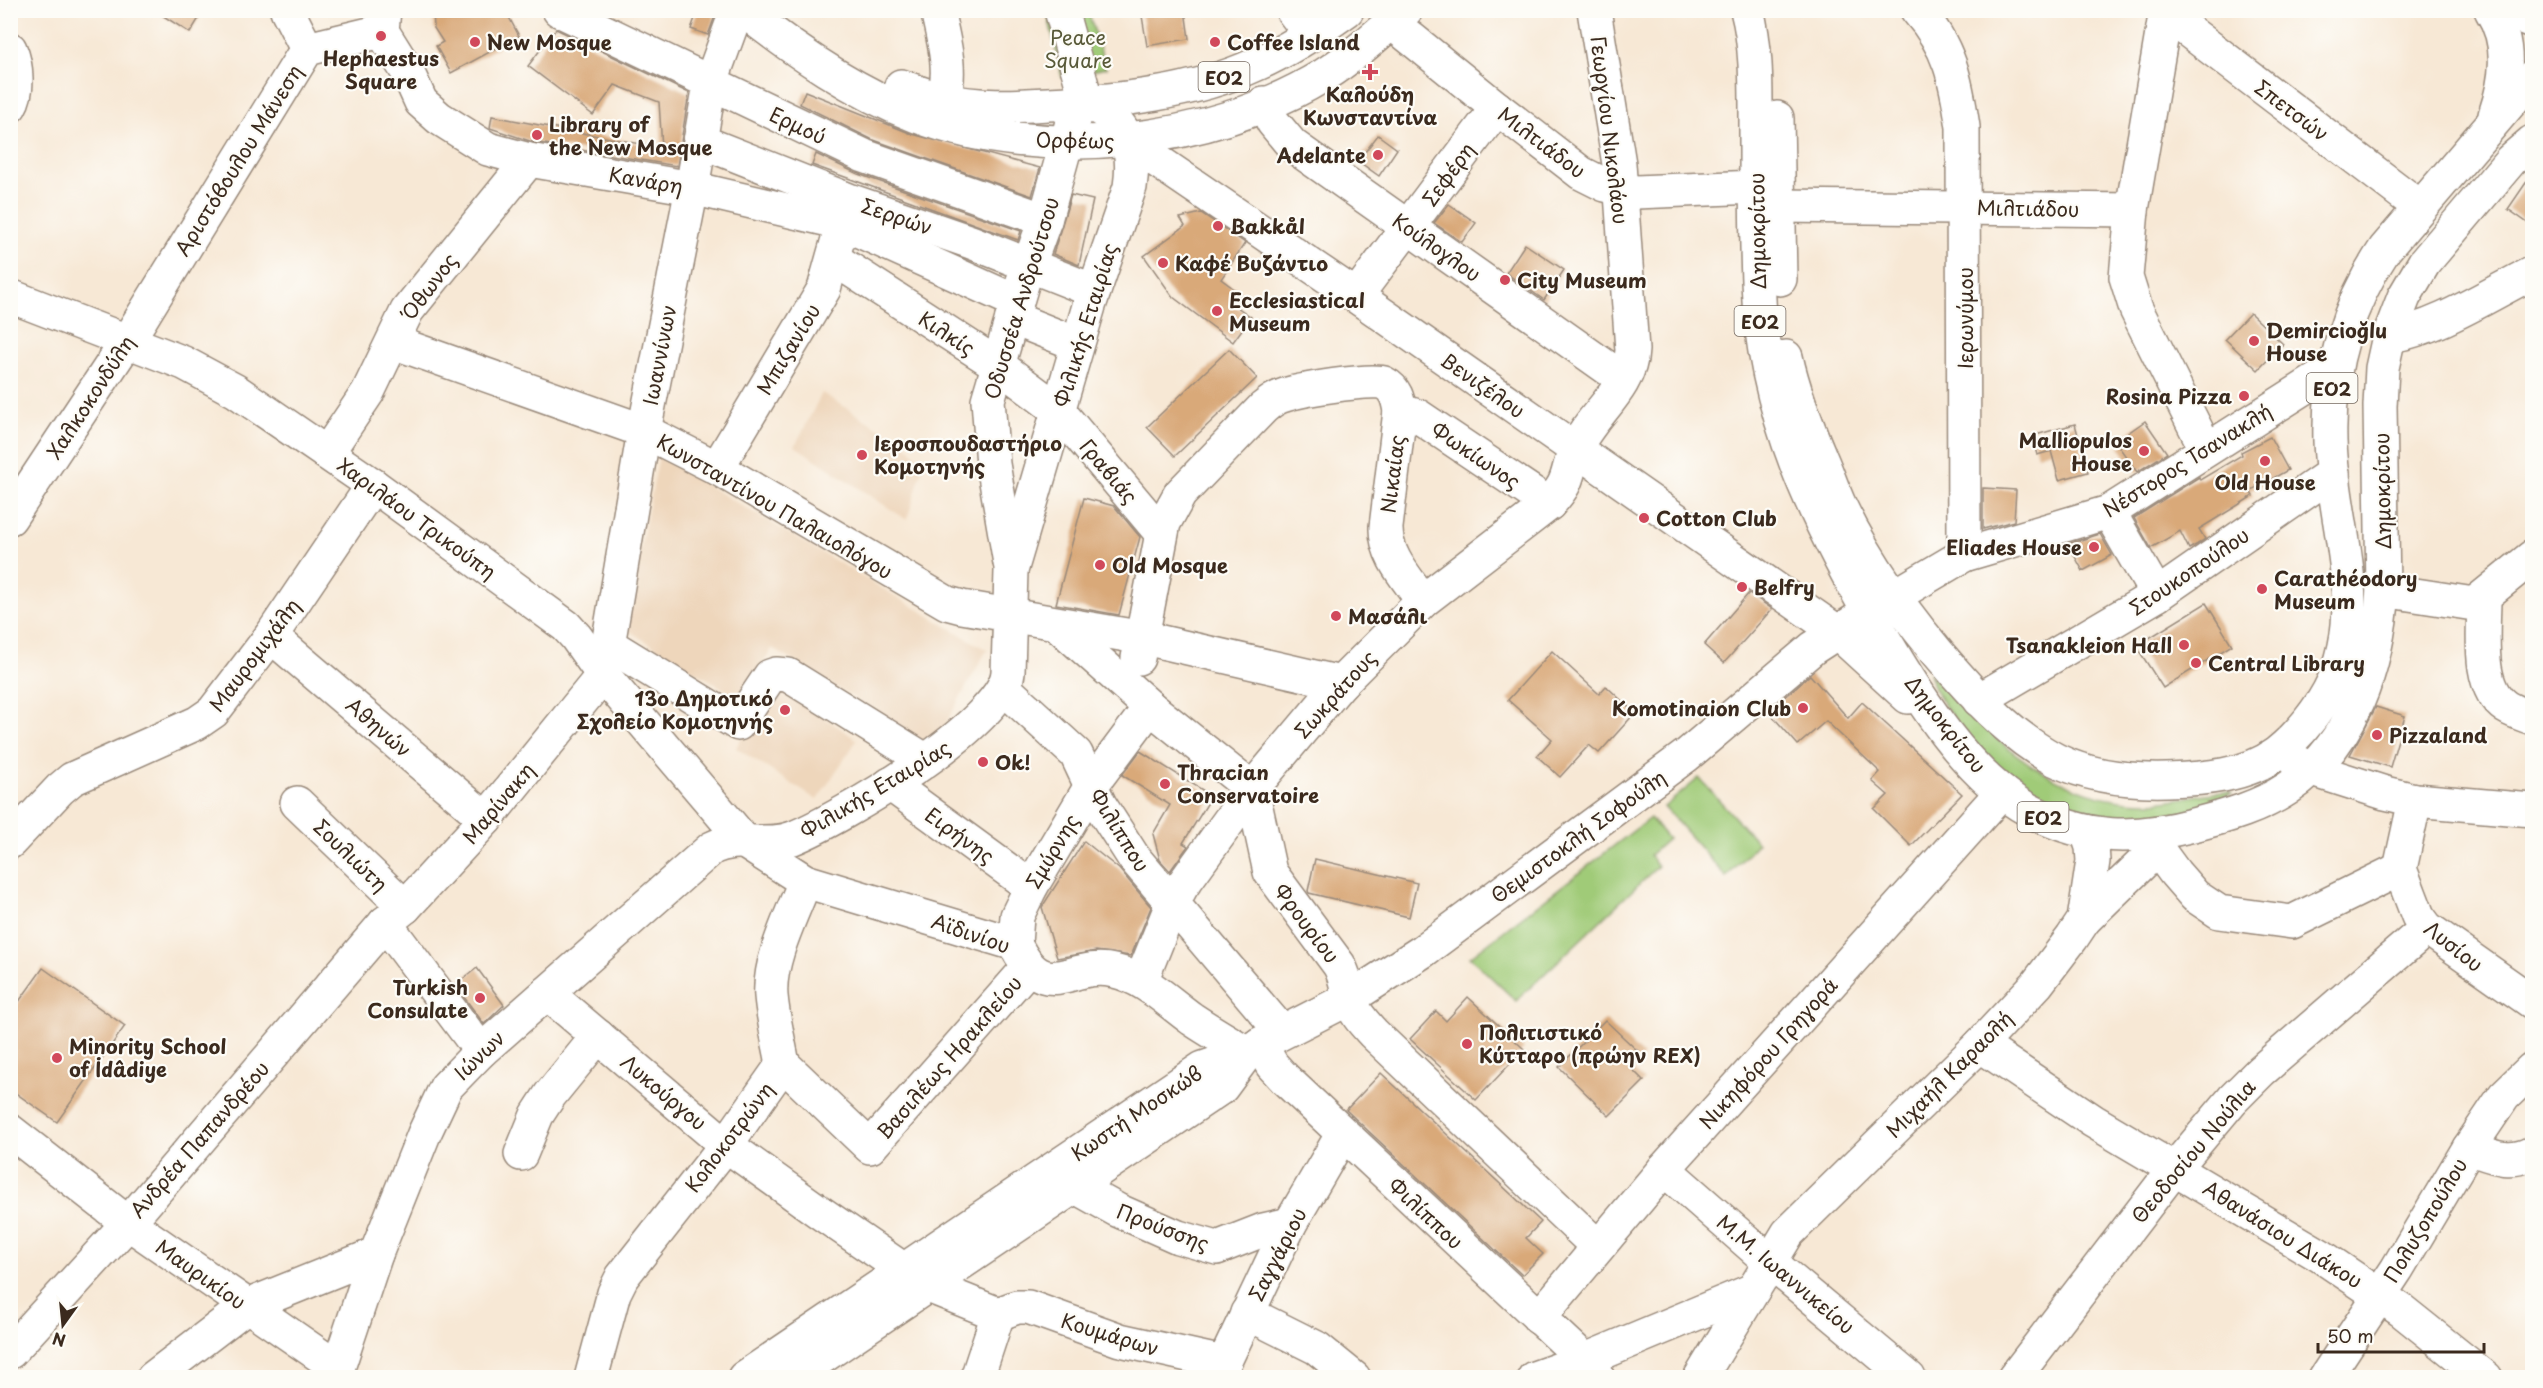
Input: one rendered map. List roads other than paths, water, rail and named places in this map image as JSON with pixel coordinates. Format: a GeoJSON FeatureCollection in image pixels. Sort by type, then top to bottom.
{"type":"FeatureCollection","features":[{"type":"Feature","properties":{"kind":"street"},"geometry":{"type":"LineString","coordinates":[[287,10],[307,49]]}},
{"type":"Feature","properties":{"kind":"street","name":"Ερμού"},"geometry":{"type":"LineString","coordinates":[[559,10],[864,156],[1045,220]]}},
{"type":"Feature","properties":{"kind":"street","name":"Ιωαννίνων"},"geometry":{"type":"LineString","coordinates":[[605,659],[644,431],[710,84],[737,10]]}},
{"type":"Feature","properties":{"kind":"street","name":"Ορφέως"},"geometry":{"type":"LineString","coordinates":[[743,10],[809,58],[837,75],[875,97],[918,116],[993,135],[1066,141],[1128,141],[1196,126],[1264,104],[1323,75],[1367,45],[1399,17]]}},
{"type":"Feature","properties":{"kind":"street","name":"Ορφέως"},"geometry":{"type":"LineString","coordinates":[[777,10],[830,47],[882,77],[944,100],[998,106],[1087,103],[1145,96],[1225,77],[1257,64],[1301,22],[1347,10]]}},
{"type":"Feature","properties":{"kind":"street"},"geometry":{"type":"LineString","coordinates":[[937,10],[949,60],[949,83],[944,100]]}},
{"type":"Feature","properties":{"kind":"street"},"geometry":{"type":"LineString","coordinates":[[1061,10],[1087,103]]}},
{"type":"Feature","properties":{"kind":"street","name":"Γεωργίου Νικολάου"},"geometry":{"type":"LineString","coordinates":[[1576,450],[1623,379],[1631,362],[1632,350],[1616,145],[1594,10]]}},
{"type":"Feature","properties":{"kind":"street","name":"Δημοκρίτου"},"geometry":{"type":"LineString","coordinates":[[1746,10],[1783,344],[1790,376],[1806,423],[1838,503],[1857,540],[1917,692],[1947,732],[1973,764],[2002,792],[2026,809],[2057,823],[2087,832],[2159,840],[2255,806],[2286,790],[2313,770],[2345,726],[2366,682],[2378,642],[2384,590],[2380,406],[2382,368],[2389,336],[2404,297],[2424,263],[2527,143]]}},
{"type":"Feature","properties":{"kind":"street","name":"Δημοκρίτου"},"geometry":{"type":"LineString","coordinates":[[1768,196],[1775,55],[1770,10]]}},
{"type":"Feature","properties":{"kind":"street"},"geometry":{"type":"LineString","coordinates":[[2491,10],[2502,32],[2506,64],[2501,98],[2492,123]]}},
{"type":"Feature","properties":{"kind":"street"},"geometry":{"type":"LineString","coordinates":[[2505,10],[2532,21]]}},
{"type":"Feature","properties":{"kind":"street","name":"Ιερωνύμου"},"geometry":{"type":"LineString","coordinates":[[1924,12],[1939,36],[1952,68],[1963,127],[1965,208],[1964,555]]}},
{"type":"Feature","properties":{"kind":"street"},"geometry":{"type":"LineString","coordinates":[[2166,12],[2132,210],[2125,269],[2129,292],[2136,309],[2206,449]]}},
{"type":"Feature","properties":{"kind":"street","name":"Σπετσών"},"geometry":{"type":"LineString","coordinates":[[2166,12],[2420,207]]}},
{"type":"Feature","properties":{"kind":"street","name":"Μιλτιάδου"},"geometry":{"type":"LineString","coordinates":[[1399,17],[1497,108],[1581,173],[1621,190],[1965,208],[2132,210]]}},
{"type":"Feature","properties":{"kind":"street","name":"Αριστόβουλου Μάνεση"},"geometry":{"type":"LineString","coordinates":[[167,276],[307,49],[383,21]]}},
{"type":"Feature","properties":{"kind":"street","name":"Κανάρη"},"geometry":{"type":"LineString","coordinates":[[383,21],[421,102],[433,113],[488,149],[529,160],[846,211]]}},
{"type":"Feature","properties":{"kind":"street"},"geometry":{"type":"LineString","coordinates":[[10,49],[16,61],[14,99],[10,106]]}},
{"type":"Feature","properties":{"kind":"street","name":"Δημοκρίτου"},"geometry":{"type":"LineString","coordinates":[[1881,604],[1928,642],[1979,700],[2016,733],[2046,754],[2078,769],[2110,777],[2178,780],[2230,773],[2263,762],[2286,745],[2307,724],[2327,694],[2340,667],[2348,635],[2349,575],[2333,473],[2330,421],[2334,369],[2345,328],[2367,279],[2385,249],[2532,76]]}},
{"type":"Feature","properties":{"kind":"street","name":"Οδυσσέα Ανδρούτσου"},"geometry":{"type":"LineString","coordinates":[[1011,571],[988,428],[988,400],[1014,310],[1045,220],[1066,141],[1077,113],[1087,103]]}},
{"type":"Feature","properties":{"kind":"street","name":"Φιλικής Εταιρίας"},"geometry":{"type":"LineString","coordinates":[[746,843],[769,843],[794,838],[890,784],[954,741],[981,716],[1004,688],[1008,672],[1011,571],[1077,344],[1130,186],[1132,163],[1128,141],[1122,128],[1101,108],[1087,103]]}},
{"type":"Feature","properties":{"kind":"street","name":"Κούλογλου"},"geometry":{"type":"LineString","coordinates":[[1264,104],[1273,122],[1292,145],[1623,379]]}},
{"type":"Feature","properties":{"kind":"street","name":"Σεφέρη"},"geometry":{"type":"LineString","coordinates":[[1356,296],[1497,108]]}},
{"type":"Feature","properties":{"kind":"street","name":"Σερρών"},"geometry":{"type":"LineString","coordinates":[[700,141],[846,211],[971,242],[1094,291]]}},
{"type":"Feature","properties":{"kind":"street","name":"Βενιζέλου"},"geometry":{"type":"LineString","coordinates":[[1128,141],[1356,296],[1836,632],[1947,732]]}},
{"type":"Feature","properties":{"kind":"street","name":"Μπιζανίου"},"geometry":{"type":"LineString","coordinates":[[717,468],[825,289],[864,156]]}},
{"type":"Feature","properties":{"kind":"street","name":"Όθωνος"},"geometry":{"type":"LineString","coordinates":[[327,453],[368,392],[413,303],[529,160]]}},
{"type":"Feature","properties":{"kind":"street"},"geometry":{"type":"LineString","coordinates":[[846,211],[1014,310],[1077,344]]}},
{"type":"Feature","properties":{"kind":"street","name":"Κιλκίς"},"geometry":{"type":"LineString","coordinates":[[834,260],[998,365],[1058,410]]}},
{"type":"Feature","properties":{"kind":"street"},"geometry":{"type":"LineString","coordinates":[[2389,336],[2409,334],[2428,326],[2532,273]]}},
{"type":"Feature","properties":{"kind":"street","name":"Χαλκοκονδύλη"},"geometry":{"type":"LineString","coordinates":[[10,518],[128,340],[167,276]]}},
{"type":"Feature","properties":{"kind":"street","name":"Χαριλάου Τρικούπη"},"geometry":{"type":"LineString","coordinates":[[10,296],[128,340],[209,375],[373,485],[568,628],[605,659],[746,843]]}},
{"type":"Feature","properties":{"kind":"street","name":"Κωνσταντίνου Παλαιολόγου"},"geometry":{"type":"LineString","coordinates":[[393,342],[644,431],[717,468],[946,603],[962,608],[1144,638],[1341,683]]}},
{"type":"Feature","properties":{"kind":"street","name":"Νέστορος Τσανακλή"},"geometry":{"type":"LineString","coordinates":[[1964,555],[2109,512],[2334,369]]}},
{"type":"Feature","properties":{"kind":"street","name":"Νικαίας"},"geometry":{"type":"LineString","coordinates":[[1161,533],[1180,494],[1269,403],[1283,395],[1370,381],[1384,383],[1395,393],[1400,411],[1386,527],[1387,541],[1391,555],[1423,601]]}},
{"type":"Feature","properties":{"kind":"street","name":"Γραβιάς"},"geometry":{"type":"LineString","coordinates":[[1058,410],[1161,533]]}},
{"type":"Feature","properties":{"kind":"street","name":"Φωκίωνος"},"geometry":{"type":"LineString","coordinates":[[1400,411],[1418,417],[1549,504]]}},
{"type":"Feature","properties":{"kind":"street","name":"Σωκράτους"},"geometry":{"type":"LineString","coordinates":[[1141,981],[1172,904],[1182,886],[1252,789],[1341,683],[1423,601],[1549,504],[1567,482],[1576,450]]}},
{"type":"Feature","properties":{"kind":"street","name":"Στουκοπούλου"},"geometry":{"type":"LineString","coordinates":[[1979,700],[2157,595],[2333,473]]}},
{"type":"Feature","properties":{"kind":"street","name":"Μαυρομιχάλη"},"geometry":{"type":"LineString","coordinates":[[10,842],[72,779],[206,718],[213,712],[271,636],[373,485]]}},
{"type":"Feature","properties":{"kind":"street"},"geometry":{"type":"LineString","coordinates":[[2109,512],[2157,595]]}},
{"type":"Feature","properties":{"kind":"street"},"geometry":{"type":"LineString","coordinates":[[1140,697],[1144,638],[1161,533]]}},
{"type":"Feature","properties":{"kind":"street"},"geometry":{"type":"LineString","coordinates":[[1881,604],[1964,555]]}},
{"type":"Feature","properties":{"kind":"street"},"geometry":{"type":"LineString","coordinates":[[2384,590],[2474,604],[2484,599],[2532,557]]}},
{"type":"Feature","properties":{"kind":"street"},"geometry":{"type":"LineString","coordinates":[[2484,599],[2486,679],[2494,696],[2506,706],[2532,718]]}},
{"type":"Feature","properties":{"kind":"street","name":"Θεμιστοκλή Σοφούλη"},"geometry":{"type":"LineString","coordinates":[[1263,1043],[1350,998],[1423,951],[1687,755],[1813,648],[1881,604]]}},
{"type":"Feature","properties":{"kind":"street"},"geometry":{"type":"LineString","coordinates":[[1057,624],[1140,697],[1252,789]]}},
{"type":"Feature","properties":{"kind":"street","name":"Αθηνών"},"geometry":{"type":"LineString","coordinates":[[271,636],[486,819]]}},
{"type":"Feature","properties":{"kind":"street"},"geometry":{"type":"LineString","coordinates":[[605,659],[738,724],[770,676],[788,675],[925,760]]}},
{"type":"Feature","properties":{"kind":"street","name":"Μαρίνακη"},"geometry":{"type":"LineString","coordinates":[[395,915],[486,819],[605,659]]}},
{"type":"Feature","properties":{"kind":"street","name":"Φιλίππου"},"geometry":{"type":"LineString","coordinates":[[1004,688],[1076,754],[1108,819],[1134,858],[1172,904],[1263,1043],[1272,1065],[1342,1135],[1592,1369]]}},
{"type":"Feature","properties":{"kind":"street","name":"Σμύρνης"},"geometry":{"type":"LineString","coordinates":[[1022,956],[1017,916],[1031,887],[1140,697]]}},
{"type":"Feature","properties":{"kind":"street"},"geometry":{"type":"LineString","coordinates":[[2286,745],[2295,760],[2313,770],[2385,793],[2415,800],[2532,810]]}},
{"type":"Feature","properties":{"kind":"street","name":"Ειρήνης"},"geometry":{"type":"LineString","coordinates":[[890,784],[1031,887]]}},
{"type":"Feature","properties":{"kind":"street","name":"Φρουρίου"},"geometry":{"type":"LineString","coordinates":[[1252,789],[1270,872],[1339,965],[1356,1012],[1373,1033],[1598,1246]]}},
{"type":"Feature","properties":{"kind":"street","name":"Νικηφόρου Γρηγορά"},"geometry":{"type":"LineString","coordinates":[[1539,1318],[1661,1173],[2002,792]]}},
{"type":"Feature","properties":{"kind":"street"},"geometry":{"type":"LineString","coordinates":[[2084,920],[2136,871],[2159,840],[2175,873],[2195,896],[2219,912],[2292,922],[2400,869],[2415,800]]}},
{"type":"Feature","properties":{"kind":"street","name":"Σουλιώτη"},"geometry":{"type":"LineString","coordinates":[[297,803],[395,915],[481,1051]]}},
{"type":"Feature","properties":{"kind":"street","name":"Μιχαήλ Καραολή"},"geometry":{"type":"LineString","coordinates":[[1700,1377],[1788,1233],[1980,1045],[2037,984],[2084,920],[2092,861],[2092,847],[2087,832]]}},
{"type":"Feature","properties":{"kind":"street","name":"Ιώνων"},"geometry":{"type":"LineString","coordinates":[[338,1373],[376,1254],[442,1094],[481,1051],[712,848],[730,842],[746,843]]}},
{"type":"Feature","properties":{"kind":"street","name":"Αϊδινίου"},"geometry":{"type":"LineString","coordinates":[[746,843],[806,881],[1022,956],[1053,978],[1103,970],[1114,971],[1141,981],[1193,1019],[1263,1043]]}},
{"type":"Feature","properties":{"kind":"street","name":"Λυσίου"},"geometry":{"type":"LineString","coordinates":[[2400,869],[2418,916],[2427,928],[2532,1002]]}},
{"type":"Feature","properties":{"kind":"street","name":"Κολοκοτρώνη"},"geometry":{"type":"LineString","coordinates":[[591,1377],[614,1293],[622,1277],[726,1145],[783,1064],[771,994],[775,965],[783,938],[806,881]]}},
{"type":"Feature","properties":{"kind":"street","name":"Ανδρέα Παπανδρέου"},"geometry":{"type":"LineString","coordinates":[[10,1352],[128,1222],[395,915]]}},
{"type":"Feature","properties":{"kind":"street","name":"Θεοδοσίου Νούλια"},"geometry":{"type":"LineString","coordinates":[[2028,1373],[2175,1168],[2216,1117],[2260,1071],[2427,928]]}},
{"type":"Feature","properties":{"kind":"street","name":"Βασιλέως Ηρακλείου"},"geometry":{"type":"LineString","coordinates":[[783,1064],[870,1147],[1022,956]]}},
{"type":"Feature","properties":{"kind":"street","name":"Λυκούργου"},"geometry":{"type":"LineString","coordinates":[[547,993],[726,1145],[818,1211],[915,1277],[998,1314]]}},
{"type":"Feature","properties":{"kind":"street"},"geometry":{"type":"LineString","coordinates":[[521,1154],[537,1115],[550,1095],[598,1036]]}},
{"type":"Feature","properties":{"kind":"street","name":"Κωστή Μοσκώβ"},"geometry":{"type":"LineString","coordinates":[[744,1377],[1074,1186],[1222,1087],[1263,1043]]}},
{"type":"Feature","properties":{"kind":"street","name":"Κωστή Μοσκώβ"},"geometry":{"type":"LineString","coordinates":[[790,1377],[915,1277],[1203,1068],[1263,1043]]}},
{"type":"Feature","properties":{"kind":"street","name":"Αθανάσιου Διάκου"},"geometry":{"type":"LineString","coordinates":[[1980,1045],[2093,1121],[2321,1256],[2417,1321],[2486,1377]]}},
{"type":"Feature","properties":{"kind":"street","name":"Πολυζοπούλου"},"geometry":{"type":"LineString","coordinates":[[2325,1377],[2380,1295],[2469,1148],[2504,1096],[2532,1069]]}},
{"type":"Feature","properties":{"kind":"street","name":"Μαυρικίου"},"geometry":{"type":"LineString","coordinates":[[10,1131],[128,1222],[338,1373]]}},
{"type":"Feature","properties":{"kind":"street","name":"Σαγγάριου"},"geometry":{"type":"LineString","coordinates":[[1222,1370],[1290,1224],[1342,1135]]}},
{"type":"Feature","properties":{"kind":"street"},"geometry":{"type":"LineString","coordinates":[[2469,1148],[2504,1160],[2517,1159],[2532,1153]]}},
{"type":"Feature","properties":{"kind":"street","name":"Μ.Μ. Ιωαννικείου"},"geometry":{"type":"LineString","coordinates":[[1661,1173],[1763,1273],[1909,1377]]}},
{"type":"Feature","properties":{"kind":"street","name":"Προύσσης"},"geometry":{"type":"LineString","coordinates":[[1074,1186],[1117,1210],[1167,1233],[1216,1248],[1263,1230],[1290,1224]]}},
{"type":"Feature","properties":{"kind":"street"},"geometry":{"type":"LineString","coordinates":[[153,1377],[247,1306],[376,1254]]}},
{"type":"Feature","properties":{"kind":"street"},"geometry":{"type":"LineString","coordinates":[[1534,1377],[1592,1369],[1763,1273]]}},
{"type":"Feature","properties":{"kind":"street","name":"Κουμάρων"},"geometry":{"type":"LineString","coordinates":[[998,1314],[1028,1307],[1120,1340],[1222,1370]]}},
{"type":"Feature","properties":{"kind":"street"},"geometry":{"type":"LineString","coordinates":[[1247,1313],[1317,1348],[1354,1377]]}},
{"type":"Feature","properties":{"kind":"street"},"geometry":{"type":"LineString","coordinates":[[977,1377],[998,1314]]}},
{"type":"Feature","properties":{"kind":"place","name":"Hephaestus Square"},"geometry":{"type":"Point","coordinates":[381,36]}},
{"type":"Feature","properties":{"kind":"place","name":"New Mosque"},"geometry":{"type":"Point","coordinates":[475,42]}},
{"type":"Feature","properties":{"kind":"place","name":"Coffee Island"},"geometry":{"type":"Point","coordinates":[1215,42]}},
{"type":"Feature","properties":{"kind":"place","name":"Καλούδη Κωνσταντίνα"},"geometry":{"type":"Point","coordinates":[1370,72]}},
{"type":"Feature","properties":{"kind":"place","name":"Library of the New Mosque"},"geometry":{"type":"Point","coordinates":[537,135]}},
{"type":"Feature","properties":{"kind":"place","name":"Adelante"},"geometry":{"type":"Point","coordinates":[1378,155]}},
{"type":"Feature","properties":{"kind":"place","name":"Bakkål"},"geometry":{"type":"Point","coordinates":[1218,226]}},
{"type":"Feature","properties":{"kind":"place","name":"Καφέ Βυζάντιο"},"geometry":{"type":"Point","coordinates":[1163,263]}},
{"type":"Feature","properties":{"kind":"place","name":"City Museum"},"geometry":{"type":"Point","coordinates":[1505,280]}},
{"type":"Feature","properties":{"kind":"place","name":"Ecclesiastical Museum"},"geometry":{"type":"Point","coordinates":[1217,311]}},
{"type":"Feature","properties":{"kind":"place","name":"Demircioğlu House"},"geometry":{"type":"Point","coordinates":[2254,341]}},
{"type":"Feature","properties":{"kind":"place","name":"Rosina Pizza"},"geometry":{"type":"Point","coordinates":[2244,396]}},
{"type":"Feature","properties":{"kind":"place","name":"Malliopulos House"},"geometry":{"type":"Point","coordinates":[2144,451]}},
{"type":"Feature","properties":{"kind":"place","name":"Ιεροσπουδαστήριο Κομοτηνής"},"geometry":{"type":"Point","coordinates":[862,455]}},
{"type":"Feature","properties":{"kind":"place","name":"Old House"},"geometry":{"type":"Point","coordinates":[2265,461]}},
{"type":"Feature","properties":{"kind":"place","name":"Cotton Club"},"geometry":{"type":"Point","coordinates":[1644,518]}},
{"type":"Feature","properties":{"kind":"place","name":"Eliades House"},"geometry":{"type":"Point","coordinates":[2094,547]}},
{"type":"Feature","properties":{"kind":"place","name":"Old Mosque"},"geometry":{"type":"Point","coordinates":[1100,565]}},
{"type":"Feature","properties":{"kind":"place","name":"Belfry"},"geometry":{"type":"Point","coordinates":[1742,587]}},
{"type":"Feature","properties":{"kind":"place","name":"Carathéodory Museum"},"geometry":{"type":"Point","coordinates":[2262,589]}},
{"type":"Feature","properties":{"kind":"place","name":"Μασάλι"},"geometry":{"type":"Point","coordinates":[1336,616]}},
{"type":"Feature","properties":{"kind":"place","name":"Tsanakleion Hall"},"geometry":{"type":"Point","coordinates":[2184,645]}},
{"type":"Feature","properties":{"kind":"place","name":"Central Library"},"geometry":{"type":"Point","coordinates":[2196,663]}},
{"type":"Feature","properties":{"kind":"place","name":"Komotinaion Club"},"geometry":{"type":"Point","coordinates":[1803,708]}},
{"type":"Feature","properties":{"kind":"place","name":"13ο Δημοτικό Σχολείο Κομοτηνής"},"geometry":{"type":"Point","coordinates":[785,710]}},
{"type":"Feature","properties":{"kind":"place","name":"Pizzaland"},"geometry":{"type":"Point","coordinates":[2377,735]}},
{"type":"Feature","properties":{"kind":"place","name":"Ok!"},"geometry":{"type":"Point","coordinates":[983,762]}},
{"type":"Feature","properties":{"kind":"place","name":"Thracian Conservatoire"},"geometry":{"type":"Point","coordinates":[1165,784]}},
{"type":"Feature","properties":{"kind":"place","name":"Turkish Consulate"},"geometry":{"type":"Point","coordinates":[480,998]}},
{"type":"Feature","properties":{"kind":"place","name":"Πολιτιστικό Κύτταρο (πρώην REX)"},"geometry":{"type":"Point","coordinates":[1467,1044]}},
{"type":"Feature","properties":{"kind":"place","name":"Minority School of İdâdiye"},"geometry":{"type":"Point","coordinates":[57,1058]}},
{"type":"Feature","properties":{"kind":"park label","name":"Peace Square"},"geometry":{"type":"Point","coordinates":[1078,48]}}]}
